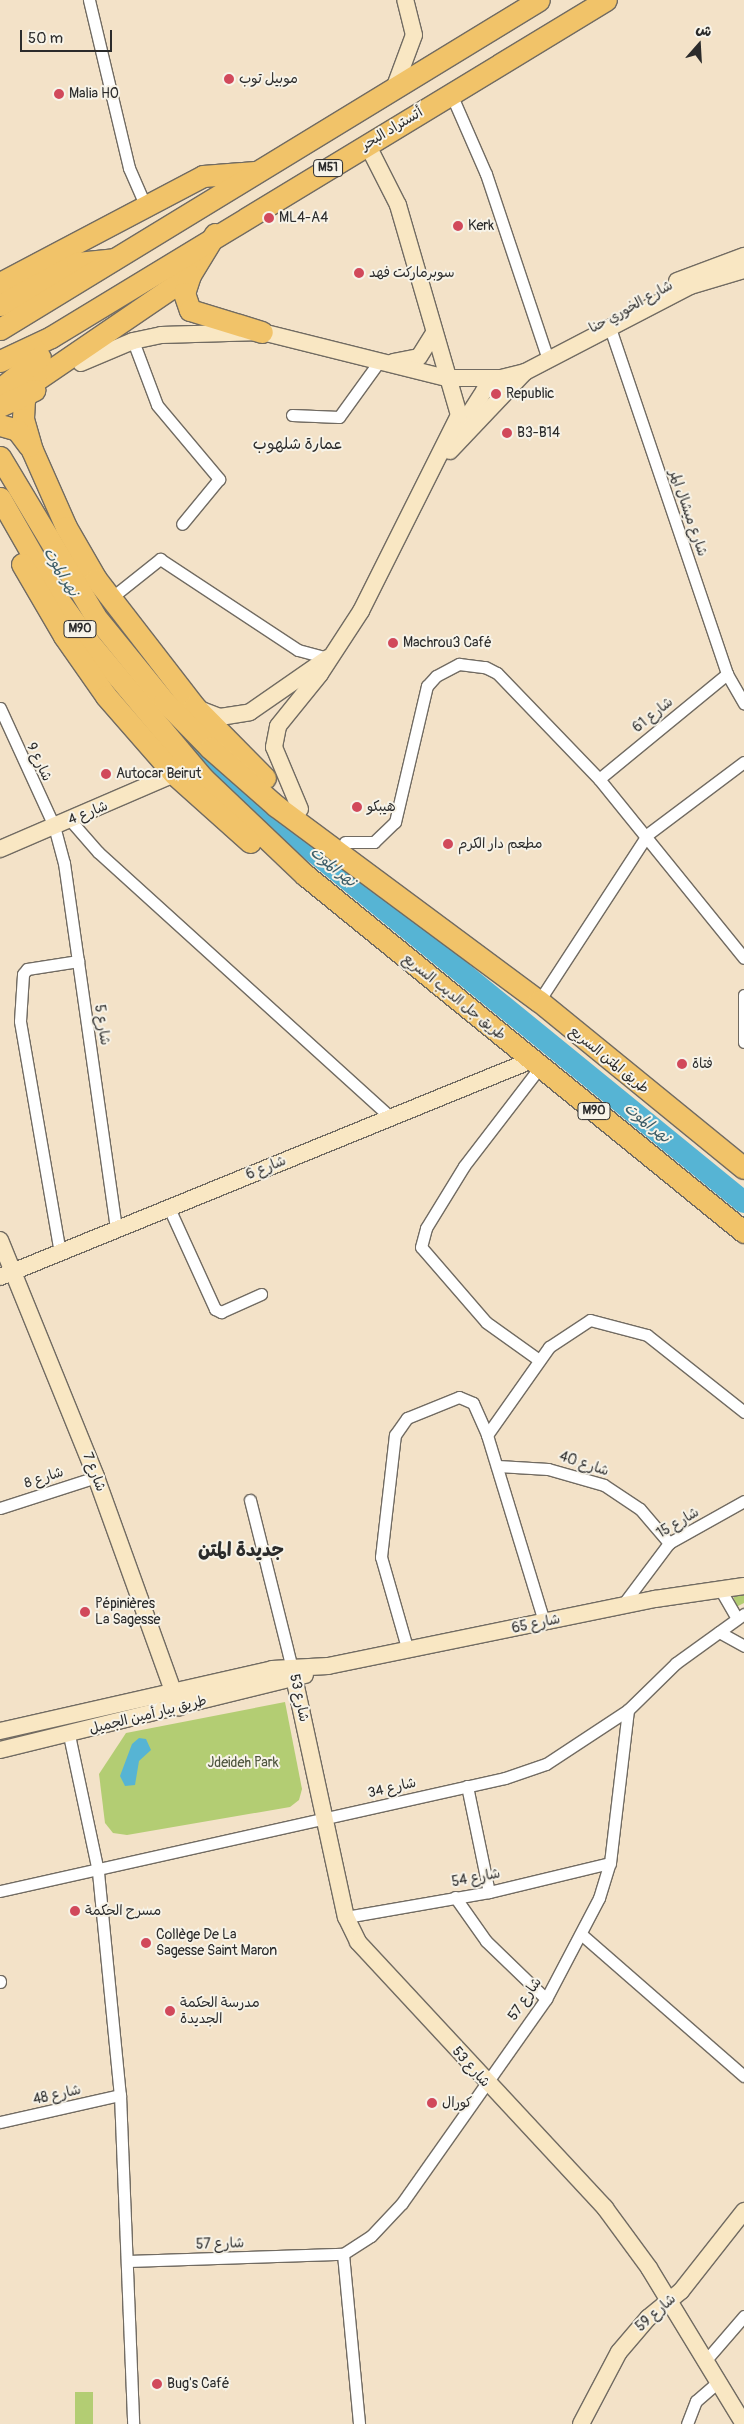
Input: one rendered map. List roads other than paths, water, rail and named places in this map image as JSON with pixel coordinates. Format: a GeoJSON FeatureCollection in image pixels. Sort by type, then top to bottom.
{"type":"FeatureCollection","features":[{"type":"Feature","properties":{"kind":"highway","name":"M51"},"geometry":{"type":"LineString","coordinates":[[0,329],[120,259],[395,86],[539,0]]}},
{"type":"Feature","properties":{"kind":"highway","name":"أتستراد البحر"},"geometry":{"type":"LineString","coordinates":[[51,337],[215,234],[606,0]]}},
{"type":"Feature","properties":{"kind":"highway"},"geometry":{"type":"LineString","coordinates":[[0,284],[203,176],[258,171]]}},
{"type":"Feature","properties":{"kind":"highway"},"geometry":{"type":"LineString","coordinates":[[0,406],[26,395],[81,363],[187,284],[215,234]]}},
{"type":"Feature","properties":{"kind":"highway"},"geometry":{"type":"LineString","coordinates":[[0,305],[77,263],[120,259]]}},
{"type":"Feature","properties":{"kind":"highway"},"geometry":{"type":"LineString","coordinates":[[187,284],[186,305],[195,313],[262,332]]}},
{"type":"Feature","properties":{"kind":"highway"},"geometry":{"type":"LineString","coordinates":[[187,284],[43,374],[26,395],[23,419],[32,450],[66,527],[111,598],[194,706],[300,809],[345,842],[474,952]]}},
{"type":"Feature","properties":{"kind":"highway"},"geometry":{"type":"LineString","coordinates":[[0,389],[38,361],[51,337]]}},
{"type":"Feature","properties":{"kind":"highway","name":"M51"},"geometry":{"type":"LineString","coordinates":[[0,361],[51,337]]}},
{"type":"Feature","properties":{"kind":"highway"},"geometry":{"type":"LineString","coordinates":[[0,425],[17,430],[32,450]]}},
{"type":"Feature","properties":{"kind":"highway","name":"M90"},"geometry":{"type":"LineString","coordinates":[[0,456],[69,577],[164,701],[276,806],[474,952]]}},
{"type":"Feature","properties":{"kind":"highway","name":"طريق جل الديب السريع"},"geometry":{"type":"LineString","coordinates":[[0,498],[56,596],[118,681],[175,748],[305,875],[744,1232]]}},
{"type":"Feature","properties":{"kind":"highway"},"geometry":{"type":"LineString","coordinates":[[0,516],[4,529],[42,602],[84,668],[174,774],[274,862],[305,875]]}},
{"type":"Feature","properties":{"kind":"highway","name":"طريق المتن السريع"},"geometry":{"type":"LineString","coordinates":[[474,952],[540,1001],[744,1168]]}},
{"type":"Feature","properties":{"kind":"street"},"geometry":{"type":"LineString","coordinates":[[89,0],[129,168],[146,206]]}},
{"type":"Feature","properties":{"kind":"street"},"geometry":{"type":"LineString","coordinates":[[395,86],[414,35],[405,0]]}},
{"type":"Feature","properties":{"kind":"street"},"geometry":{"type":"LineString","coordinates":[[451,94],[486,174],[546,353]]}},
{"type":"Feature","properties":{"kind":"street"},"geometry":{"type":"LineString","coordinates":[[368,144],[398,205],[459,415],[438,464]]}},
{"type":"Feature","properties":{"kind":"street","name":"شارع الخوري حنا"},"geometry":{"type":"LineString","coordinates":[[525,372],[546,353],[629,304],[688,275],[744,256]]}},
{"type":"Feature","properties":{"kind":"street","name":"شارع الخوري حنا"},"geometry":{"type":"LineString","coordinates":[[501,378],[525,372],[690,286],[744,270]]}},
{"type":"Feature","properties":{"kind":"street","name":"شارع ميشال المر"},"geometry":{"type":"LineString","coordinates":[[610,328],[727,674],[744,704]]}},
{"type":"Feature","properties":{"kind":"street"},"geometry":{"type":"LineString","coordinates":[[81,363],[133,341],[198,331],[262,332],[380,363],[447,378],[501,378]]}},
{"type":"Feature","properties":{"kind":"street"},"geometry":{"type":"LineString","coordinates":[[292,415],[339,417],[380,363],[420,358],[434,333]]}},
{"type":"Feature","properties":{"kind":"street"},"geometry":{"type":"LineString","coordinates":[[133,341],[157,405],[219,479],[182,524]]}},
{"type":"Feature","properties":{"kind":"street"},"geometry":{"type":"LineString","coordinates":[[438,464],[525,372]]}},
{"type":"Feature","properties":{"kind":"street"},"geometry":{"type":"LineString","coordinates":[[300,809],[286,781],[274,739],[283,715],[315,681],[328,658],[361,611],[438,464],[478,398],[501,378]]}},
{"type":"Feature","properties":{"kind":"street"},"geometry":{"type":"LineString","coordinates":[[111,598],[160,559],[298,650],[328,658]]}},
{"type":"Feature","properties":{"kind":"street"},"geometry":{"type":"LineString","coordinates":[[194,706],[220,718],[243,714],[328,658]]}},
{"type":"Feature","properties":{"kind":"street"},"geometry":{"type":"LineString","coordinates":[[345,842],[374,842],[390,830],[398,813],[422,698],[436,676],[459,664],[485,667],[497,673],[599,779],[648,834],[744,958]]}},
{"type":"Feature","properties":{"kind":"street","name":"شارع 61"},"geometry":{"type":"LineString","coordinates":[[599,779],[727,674]]}},
{"type":"Feature","properties":{"kind":"street","name":"شارع 9"},"geometry":{"type":"LineString","coordinates":[[0,708],[54,826]]}},
{"type":"Feature","properties":{"kind":"street"},"geometry":{"type":"LineString","coordinates":[[540,1001],[648,834],[744,762]]}},
{"type":"Feature","properties":{"kind":"street","name":"شارع 4"},"geometry":{"type":"LineString","coordinates":[[0,849],[174,774]]}},
{"type":"Feature","properties":{"kind":"street"},"geometry":{"type":"LineString","coordinates":[[70,820],[98,852],[390,1117]]}},
{"type":"Feature","properties":{"kind":"street","name":"شارع 5"},"geometry":{"type":"LineString","coordinates":[[54,826],[64,863],[116,1230]]}},
{"type":"Feature","properties":{"kind":"street"},"geometry":{"type":"LineString","coordinates":[[60,1253],[20,1021],[23,974],[26,969],[78,961]]}},
{"type":"Feature","properties":{"kind":"street"},"geometry":{"type":"LineString","coordinates":[[744,995],[744,1042]]}},
{"type":"Feature","properties":{"kind":"street"},"geometry":{"type":"LineString","coordinates":[[536,1064],[464,1166],[426,1228],[422,1248],[486,1322],[539,1360]]}},
{"type":"Feature","properties":{"kind":"street","name":"شارع 6"},"geometry":{"type":"LineString","coordinates":[[7,1274],[390,1117],[536,1064]]}},
{"type":"Feature","properties":{"kind":"street"},"geometry":{"type":"LineString","coordinates":[[169,1208],[216,1309],[221,1312],[261,1294]]}},
{"type":"Feature","properties":{"kind":"street","name":"شارع 7"},"geometry":{"type":"LineString","coordinates":[[0,1240],[7,1274],[96,1477],[176,1700]]}},
{"type":"Feature","properties":{"kind":"street"},"geometry":{"type":"LineString","coordinates":[[487,1435],[539,1360],[570,1330],[590,1320],[620,1324],[647,1335],[744,1412]]}},
{"type":"Feature","properties":{"kind":"street"},"geometry":{"type":"LineString","coordinates":[[408,1651],[381,1557],[396,1429],[407,1418],[459,1397],[473,1403],[487,1435],[544,1622]]}},
{"type":"Feature","properties":{"kind":"street","name":"شارع 40"},"geometry":{"type":"LineString","coordinates":[[498,1466],[548,1469],[604,1485],[640,1509],[669,1543]]}},
{"type":"Feature","properties":{"kind":"street","name":"شارع 8"},"geometry":{"type":"LineString","coordinates":[[0,1508],[96,1477]]}},
{"type":"Feature","properties":{"kind":"street"},"geometry":{"type":"LineString","coordinates":[[250,1500],[294,1674]]}},
{"type":"Feature","properties":{"kind":"street","name":"شارع 15"},"geometry":{"type":"LineString","coordinates":[[621,1607],[669,1543],[744,1501]]}},
{"type":"Feature","properties":{"kind":"street","name":"شارع 65"},"geometry":{"type":"LineString","coordinates":[[294,1674],[544,1622],[744,1586]]}},
{"type":"Feature","properties":{"kind":"street"},"geometry":{"type":"LineString","coordinates":[[720,1589],[740,1617]]}},
{"type":"Feature","properties":{"kind":"street","name":"شارع 34"},"geometry":{"type":"LineString","coordinates":[[0,1891],[98,1872],[467,1786],[546,1764],[628,1710],[676,1664],[740,1617]]}},
{"type":"Feature","properties":{"kind":"street"},"geometry":{"type":"LineString","coordinates":[[718,1632],[744,1646]]}},
{"type":"Feature","properties":{"kind":"street","name":"طريق بيار أمين الجميل"},"geometry":{"type":"LineString","coordinates":[[0,1731],[176,1700],[294,1674]]}},
{"type":"Feature","properties":{"kind":"street","name":"شارع 53"},"geometry":{"type":"LineString","coordinates":[[294,1674],[346,1917],[371,1960],[605,2208],[670,2301],[718,2382],[742,2418]]}},
{"type":"Feature","properties":{"kind":"street","name":"طريق بيار أمين الجميل"},"geometry":{"type":"LineString","coordinates":[[0,1750],[69,1735],[176,1700]]}},
{"type":"Feature","properties":{"kind":"street","name":"شارع 57"},"geometry":{"type":"LineString","coordinates":[[128,2261],[343,2254],[371,2236],[402,2203],[546,1998],[581,1934],[610,1863],[628,1710]]}},
{"type":"Feature","properties":{"kind":"street"},"geometry":{"type":"LineString","coordinates":[[69,1735],[98,1872],[120,2095],[133,2424]]}},
{"type":"Feature","properties":{"kind":"street"},"geometry":{"type":"LineString","coordinates":[[467,1786],[489,1892]]}},
{"type":"Feature","properties":{"kind":"street","name":"شارع 54"},"geometry":{"type":"LineString","coordinates":[[346,1917],[489,1892],[610,1863]]}},
{"type":"Feature","properties":{"kind":"street"},"geometry":{"type":"LineString","coordinates":[[455,1897],[486,1941],[546,1998]]}},
{"type":"Feature","properties":{"kind":"street"},"geometry":{"type":"LineString","coordinates":[[581,1934],[744,2076]]}},
{"type":"Feature","properties":{"kind":"street","name":"شارع 48"},"geometry":{"type":"LineString","coordinates":[[0,2122],[120,2095]]}},
{"type":"Feature","properties":{"kind":"street","name":"شارع 59"},"geometry":{"type":"LineString","coordinates":[[581,2424],[619,2352],[670,2301],[744,2211]]}},
{"type":"Feature","properties":{"kind":"street"},"geometry":{"type":"LineString","coordinates":[[343,2254],[359,2424]]}},
{"type":"Feature","properties":{"kind":"street"},"geometry":{"type":"LineString","coordinates":[[706,2360],[744,2316]]}},
{"type":"Feature","properties":{"kind":"street"},"geometry":{"type":"LineString","coordinates":[[687,2424],[696,2401],[718,2382]]}},
{"type":"Feature","properties":{"kind":"water"},"geometry":{"type":"Polygon","coordinates":[[[139,1738],[146,1739],[151,1750],[139,1761],[135,1785],[125,1786],[120,1776],[132,1744],[139,1738]]]}},
{"type":"Feature","properties":{"kind":"waterway","name":"نهر الموت"},"geometry":{"type":"LineString","coordinates":[[155,703],[201,760],[744,1202]]}},
{"type":"Feature","properties":{"kind":"place","name":"موبيل توب"},"geometry":{"type":"Point","coordinates":[229,79]}},
{"type":"Feature","properties":{"kind":"place","name":"Malia HO"},"geometry":{"type":"Point","coordinates":[59,94]}},
{"type":"Feature","properties":{"kind":"place","name":"ML4-A4"},"geometry":{"type":"Point","coordinates":[269,218]}},
{"type":"Feature","properties":{"kind":"place","name":"Kerk"},"geometry":{"type":"Point","coordinates":[458,226]}},
{"type":"Feature","properties":{"kind":"place","name":"سوبرماركت فهد"},"geometry":{"type":"Point","coordinates":[359,273]}},
{"type":"Feature","properties":{"kind":"place","name":"Republic"},"geometry":{"type":"Point","coordinates":[496,394]}},
{"type":"Feature","properties":{"kind":"place","name":"B3-B14"},"geometry":{"type":"Point","coordinates":[507,433]}},
{"type":"Feature","properties":{"kind":"place","name":"Machrou3 Café"},"geometry":{"type":"Point","coordinates":[393,643]}},
{"type":"Feature","properties":{"kind":"place","name":"Autocar Beirut"},"geometry":{"type":"Point","coordinates":[106,774]}},
{"type":"Feature","properties":{"kind":"place","name":"هيبكو"},"geometry":{"type":"Point","coordinates":[357,807]}},
{"type":"Feature","properties":{"kind":"place","name":"مطعم دار الكرم"},"geometry":{"type":"Point","coordinates":[448,844]}},
{"type":"Feature","properties":{"kind":"place","name":"فتاة"},"geometry":{"type":"Point","coordinates":[682,1064]}},
{"type":"Feature","properties":{"kind":"place","name":"Pépinières La Sagesse"},"geometry":{"type":"Point","coordinates":[85,1612]}},
{"type":"Feature","properties":{"kind":"place","name":"مسرح الحكمة"},"geometry":{"type":"Point","coordinates":[75,1911]}},
{"type":"Feature","properties":{"kind":"place","name":"Collège De La Sagesse Saint Maron"},"geometry":{"type":"Point","coordinates":[146,1943]}},
{"type":"Feature","properties":{"kind":"place","name":"مدرسة الحكمة الجديدة"},"geometry":{"type":"Point","coordinates":[170,2011]}},
{"type":"Feature","properties":{"kind":"place","name":"كورال"},"geometry":{"type":"Point","coordinates":[432,2103]}},
{"type":"Feature","properties":{"kind":"place","name":"Bug's Café"},"geometry":{"type":"Point","coordinates":[157,2384]}},
{"type":"Feature","properties":{"kind":"district","name":"عمارة شلهوب"},"geometry":{"type":"Point","coordinates":[298,444]}},
{"type":"Feature","properties":{"kind":"district","name":"جديدة المتن"},"geometry":{"type":"Point","coordinates":[241,1551]}},
{"type":"Feature","properties":{"kind":"park label","name":"Jdeideh Park"},"geometry":{"type":"Point","coordinates":[243,1763]}}]}
